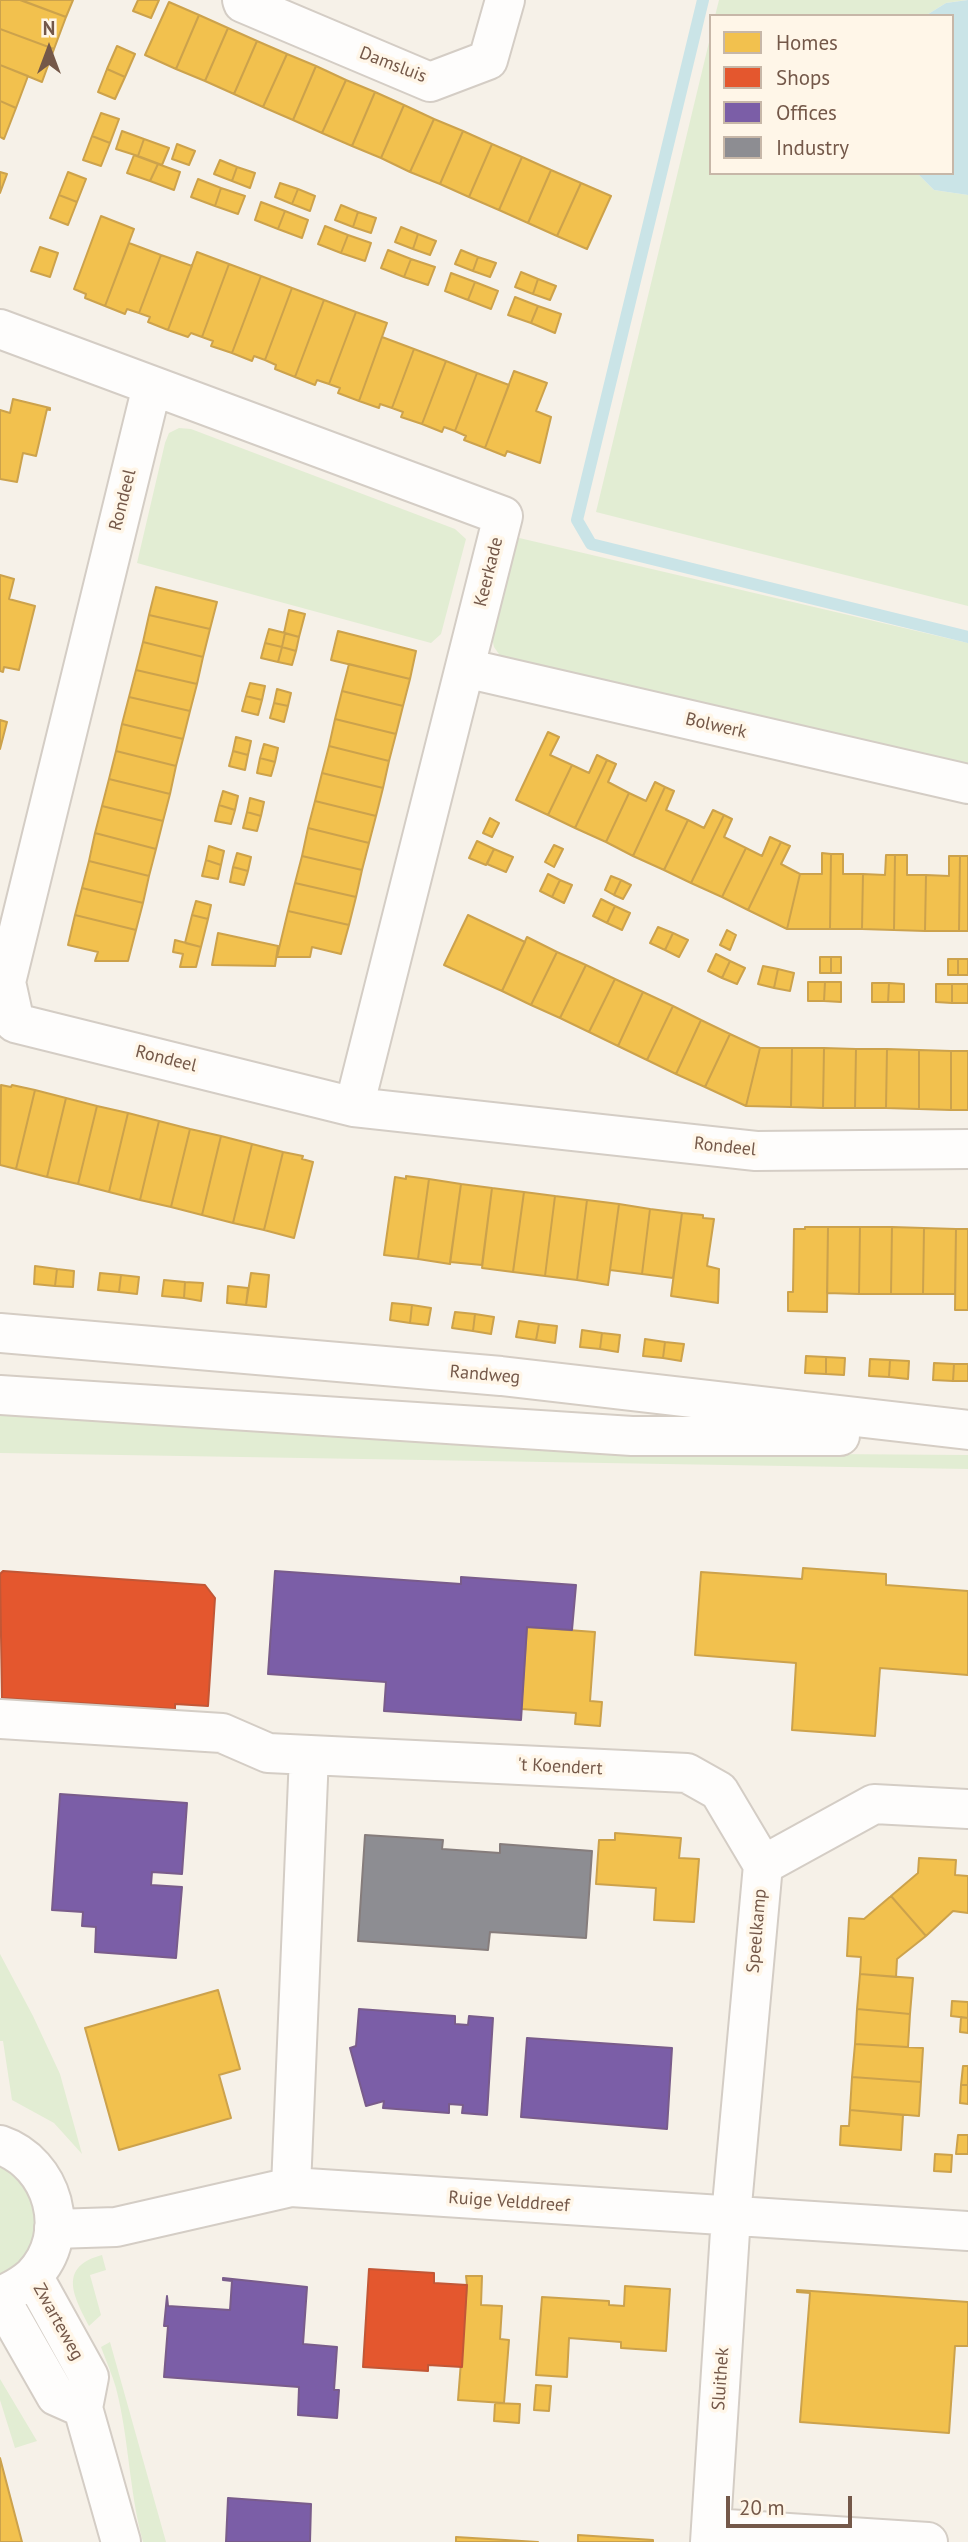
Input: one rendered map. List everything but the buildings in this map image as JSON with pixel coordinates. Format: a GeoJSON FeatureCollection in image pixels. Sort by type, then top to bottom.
{"type":"FeatureCollection","features":[{"type":"Feature","properties":{"kind":"street","name":"Damsluis"},"geometry":{"type":"LineString","coordinates":[[242,0],[243,3],[430,82],[488,60],[505,0]]}},
{"type":"Feature","properties":{"kind":"street","name":"Keerkade"},"geometry":{"type":"LineString","coordinates":[[0,329],[503,516],[354,1107]]}},
{"type":"Feature","properties":{"kind":"street","name":"Rondeel"},"geometry":{"type":"LineString","coordinates":[[152,386],[6,982],[15,1023],[354,1107],[756,1151],[968,1149]]}},
{"type":"Feature","properties":{"kind":"street","name":"Bolwerk"},"geometry":{"type":"LineString","coordinates":[[465,668],[968,784]]}},
{"type":"Feature","properties":{"kind":"street","name":"Randweg"},"geometry":{"type":"LineString","coordinates":[[0,1333],[501,1376],[968,1430]]}},
{"type":"Feature","properties":{"kind":"street"},"geometry":{"type":"LineString","coordinates":[[0,1395],[632,1436],[968,1437]]}},
{"type":"Feature","properties":{"kind":"street","name":"'t Koendert"},"geometry":{"type":"LineString","coordinates":[[0,1719],[222,1733],[268,1752],[687,1773],[719,1791],[764,1865]]}},
{"type":"Feature","properties":{"kind":"street"},"geometry":{"type":"LineString","coordinates":[[291,2187],[309,1755]]}},
{"type":"Feature","properties":{"kind":"street","name":"Speelkamp"},"geometry":{"type":"LineString","coordinates":[[731,2216],[764,1865],[874,1804],[968,1809]]}},
{"type":"Feature","properties":{"kind":"street"},"geometry":{"type":"LineString","coordinates":[[0,2145],[26,2159],[40,2173],[52,2200],[54,2229],[47,2254],[33,2276],[0,2297],[56,2396],[83,2408]]}},
{"type":"Feature","properties":{"kind":"street","name":"Ruige Velddreef"},"geometry":{"type":"LineString","coordinates":[[54,2229],[117,2227],[291,2187],[968,2231]]}},
{"type":"Feature","properties":{"kind":"street","name":"Sluithek"},"geometry":{"type":"LineString","coordinates":[[711,2535],[731,2216]]}},
{"type":"Feature","properties":{"kind":"street","name":"Zwarteweg"},"geometry":{"type":"LineString","coordinates":[[33,2276],[89,2376],[83,2408],[121,2542]]}},
{"type":"Feature","properties":{"kind":"street"},"geometry":{"type":"LineString","coordinates":[[711,2535],[928,2542]]}},
{"type":"Feature","properties":{"kind":"green space"},"geometry":{"type":"Polygon","coordinates":[[[719,0],[967,0],[946,3],[928,14],[716,14],[719,0]]]}},
{"type":"Feature","properties":{"kind":"green space"},"geometry":{"type":"Polygon","coordinates":[[[709,42],[709,175],[919,175],[934,190],[968,195],[968,606],[596,512],[709,42]]]}},
{"type":"Feature","properties":{"kind":"green space"},"geometry":{"type":"Polygon","coordinates":[[[179,428],[191,429],[455,529],[466,539],[441,634],[431,643],[137,563],[165,443],[169,433],[179,428]]]}},
{"type":"Feature","properties":{"kind":"green space"},"geometry":{"type":"Polygon","coordinates":[[[515,537],[968,643],[968,767],[501,657],[494,647],[491,633],[515,537]]]}},
{"type":"Feature","properties":{"kind":"green space"},"geometry":{"type":"Polygon","coordinates":[[[0,1409],[825,1454],[968,1455],[968,1469],[0,1453],[0,1409]]]}},
{"type":"Feature","properties":{"kind":"green space"},"geometry":{"type":"Polygon","coordinates":[[[0,1954],[60,2074],[82,2154],[54,2123],[12,2100],[3,2041],[0,2041],[0,1954]]]}},
{"type":"Feature","properties":{"kind":"green space"},"geometry":{"type":"Polygon","coordinates":[[[0,2164],[14,2172],[37,2206],[31,2247],[20,2261],[0,2276],[0,2164]]]}},
{"type":"Feature","properties":{"kind":"green space"},"geometry":{"type":"Polygon","coordinates":[[[102,2255],[106,2270],[90,2275],[101,2315],[89,2326],[75,2294],[74,2275],[88,2260],[102,2255]]]}},
{"type":"Feature","properties":{"kind":"green space"},"geometry":{"type":"Polygon","coordinates":[[[110,2342],[166,2542],[143,2542],[120,2407],[101,2347],[110,2342]]]}},
{"type":"Feature","properties":{"kind":"green space"},"geometry":{"type":"Polygon","coordinates":[[[0,2379],[37,2441],[15,2448],[0,2400],[0,2379]]]}},
{"type":"Feature","properties":{"kind":"water"},"geometry":{"type":"Polygon","coordinates":[[[968,0],[968,195],[934,190],[919,175],[954,175],[954,14],[928,14],[946,3],[968,0]]]}},
{"type":"Feature","properties":{"kind":"waterway"},"geometry":{"type":"LineString","coordinates":[[703,0],[577,520],[591,544],[968,637]]}}]}
